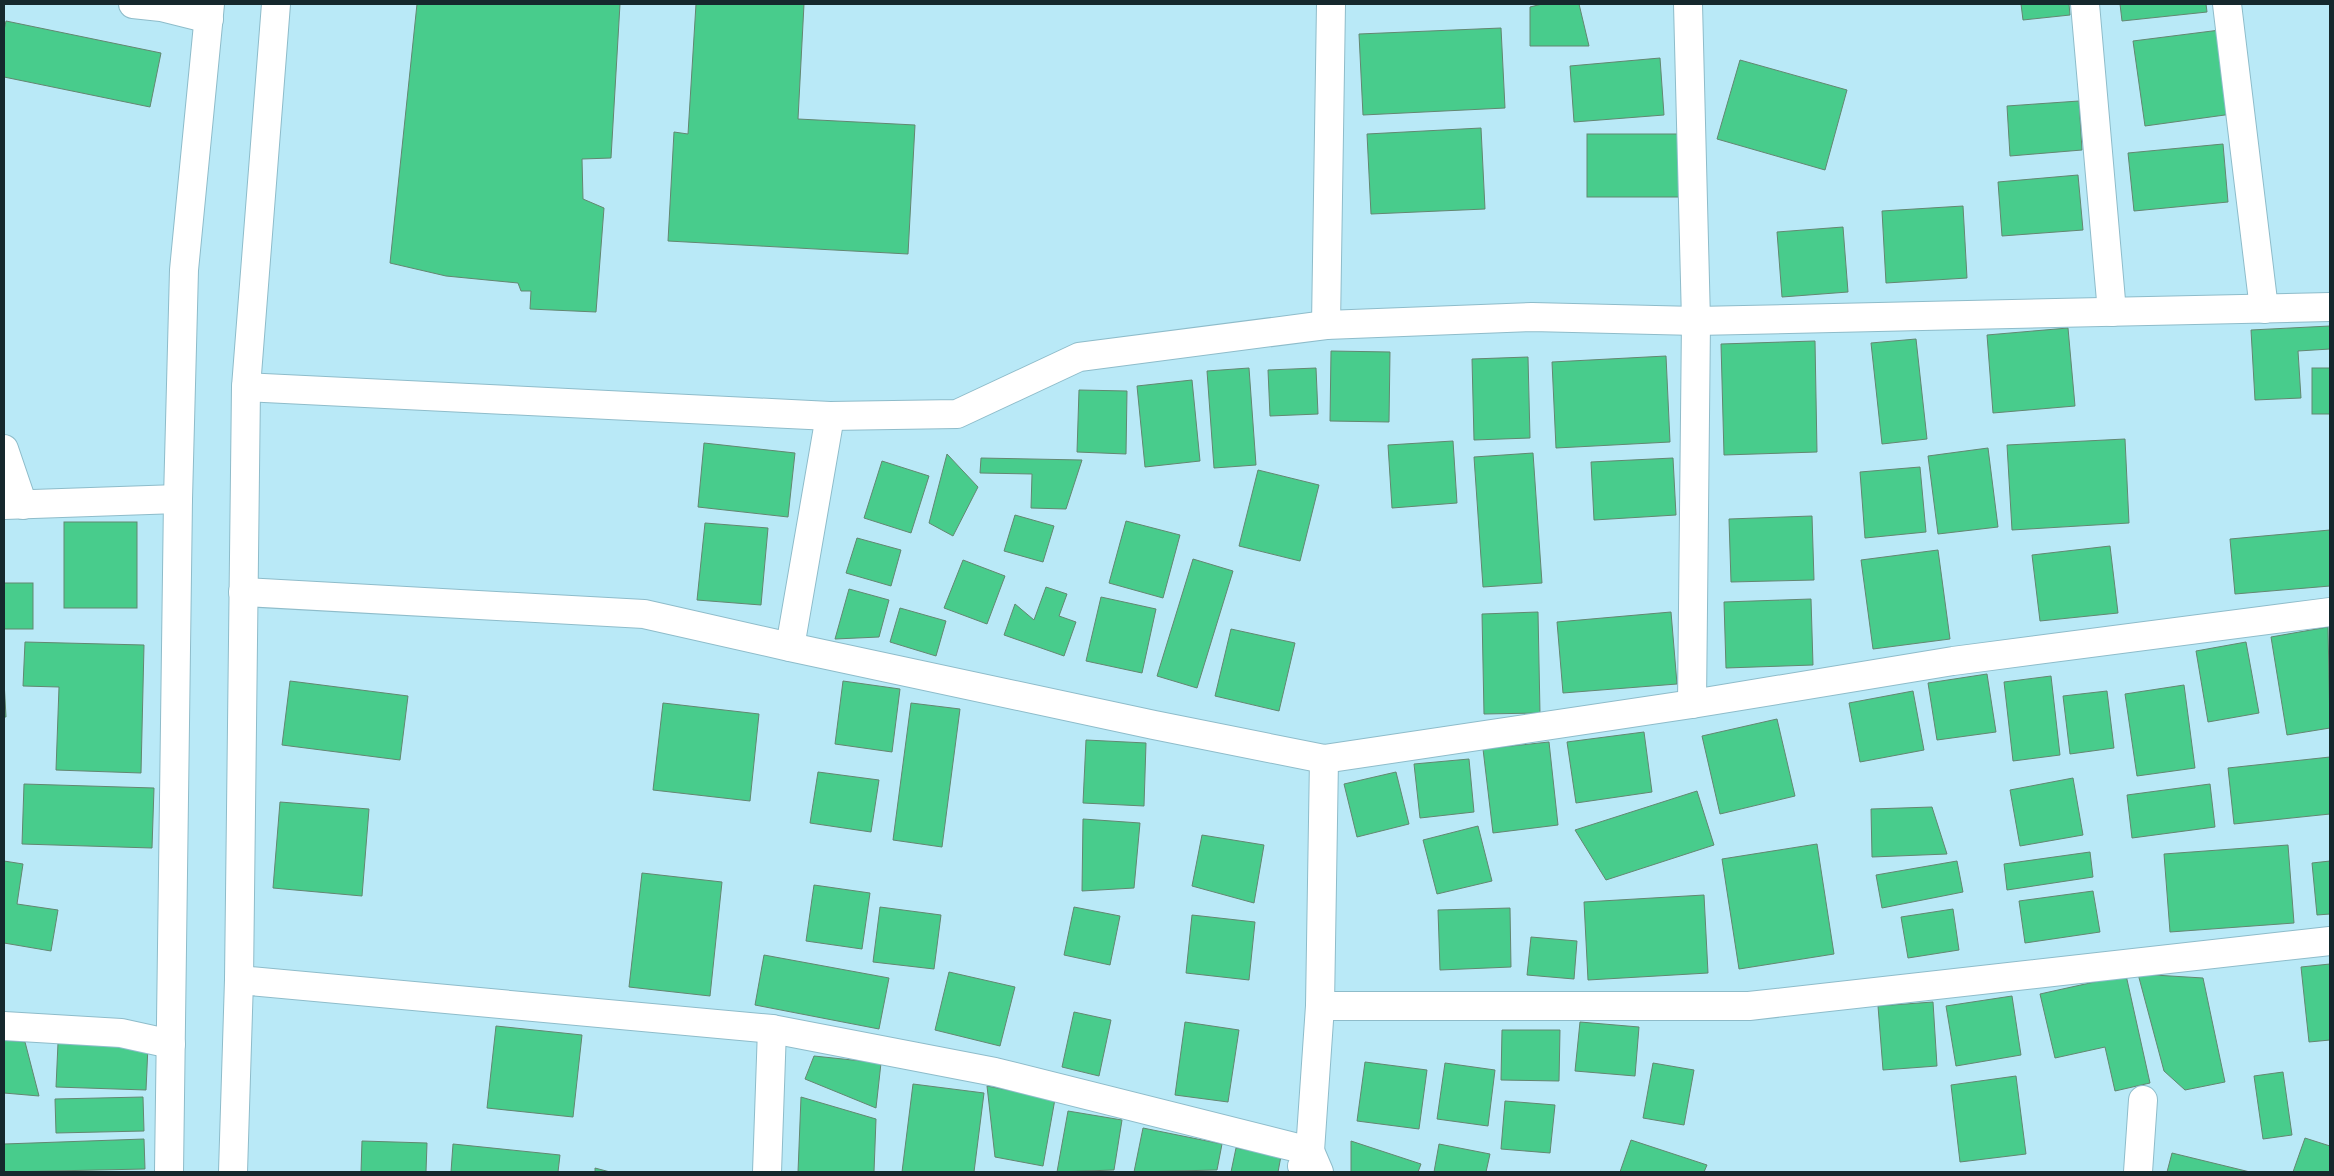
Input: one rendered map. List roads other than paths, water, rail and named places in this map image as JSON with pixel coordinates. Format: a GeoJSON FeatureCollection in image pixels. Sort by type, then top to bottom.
{"type":"FeatureCollection","features":[{"type":"Feature","properties":{"kind":"street"},"geometry":{"type":"LineString","coordinates":[[133,4],[210,12],[184,270],[178,499],[169,1172]]}},
{"type":"Feature","properties":{"kind":"street"},"geometry":{"type":"LineString","coordinates":[[233,1172],[239,980],[246,387],[276,4]]}},
{"type":"Feature","properties":{"kind":"street"},"geometry":{"type":"LineString","coordinates":[[1326,325],[1331,4]]}},
{"type":"Feature","properties":{"kind":"street"},"geometry":{"type":"LineString","coordinates":[[1688,4],[1696,321],[1692,704]]}},
{"type":"Feature","properties":{"kind":"street"},"geometry":{"type":"LineString","coordinates":[[2084,4],[2112,312]]}},
{"type":"Feature","properties":{"kind":"street"},"geometry":{"type":"LineString","coordinates":[[2227,4],[2264,309]]}},
{"type":"Feature","properties":{"kind":"street"},"geometry":{"type":"LineString","coordinates":[[246,387],[830,416],[957,414],[1079,356],[1326,325],[1532,317],[1696,321],[2330,307]]}},
{"type":"Feature","properties":{"kind":"street"},"geometry":{"type":"LineString","coordinates":[[790,647],[830,416]]}},
{"type":"Feature","properties":{"kind":"street"},"geometry":{"type":"LineString","coordinates":[[4,449],[13,505],[178,499]]}},
{"type":"Feature","properties":{"kind":"street"},"geometry":{"type":"LineString","coordinates":[[243,592],[644,614],[1154,725],[1324,758],[1692,704],[1953,662],[2330,612]]}},
{"type":"Feature","properties":{"kind":"street"},"geometry":{"type":"LineString","coordinates":[[239,980],[772,1028],[995,1072],[1309,1165],[1320,1006],[1324,758]]}},
{"type":"Feature","properties":{"kind":"street"},"geometry":{"type":"LineString","coordinates":[[1320,1006],[1749,1006],[2330,941]]}},
{"type":"Feature","properties":{"kind":"street"},"geometry":{"type":"LineString","coordinates":[[4,1026],[122,1033],[171,1044]]}},
{"type":"Feature","properties":{"kind":"street"},"geometry":{"type":"LineString","coordinates":[[768,1172],[772,1028]]}},
{"type":"Feature","properties":{"kind":"street"},"geometry":{"type":"LineString","coordinates":[[2138,1172],[2143,1100]]}}]}
